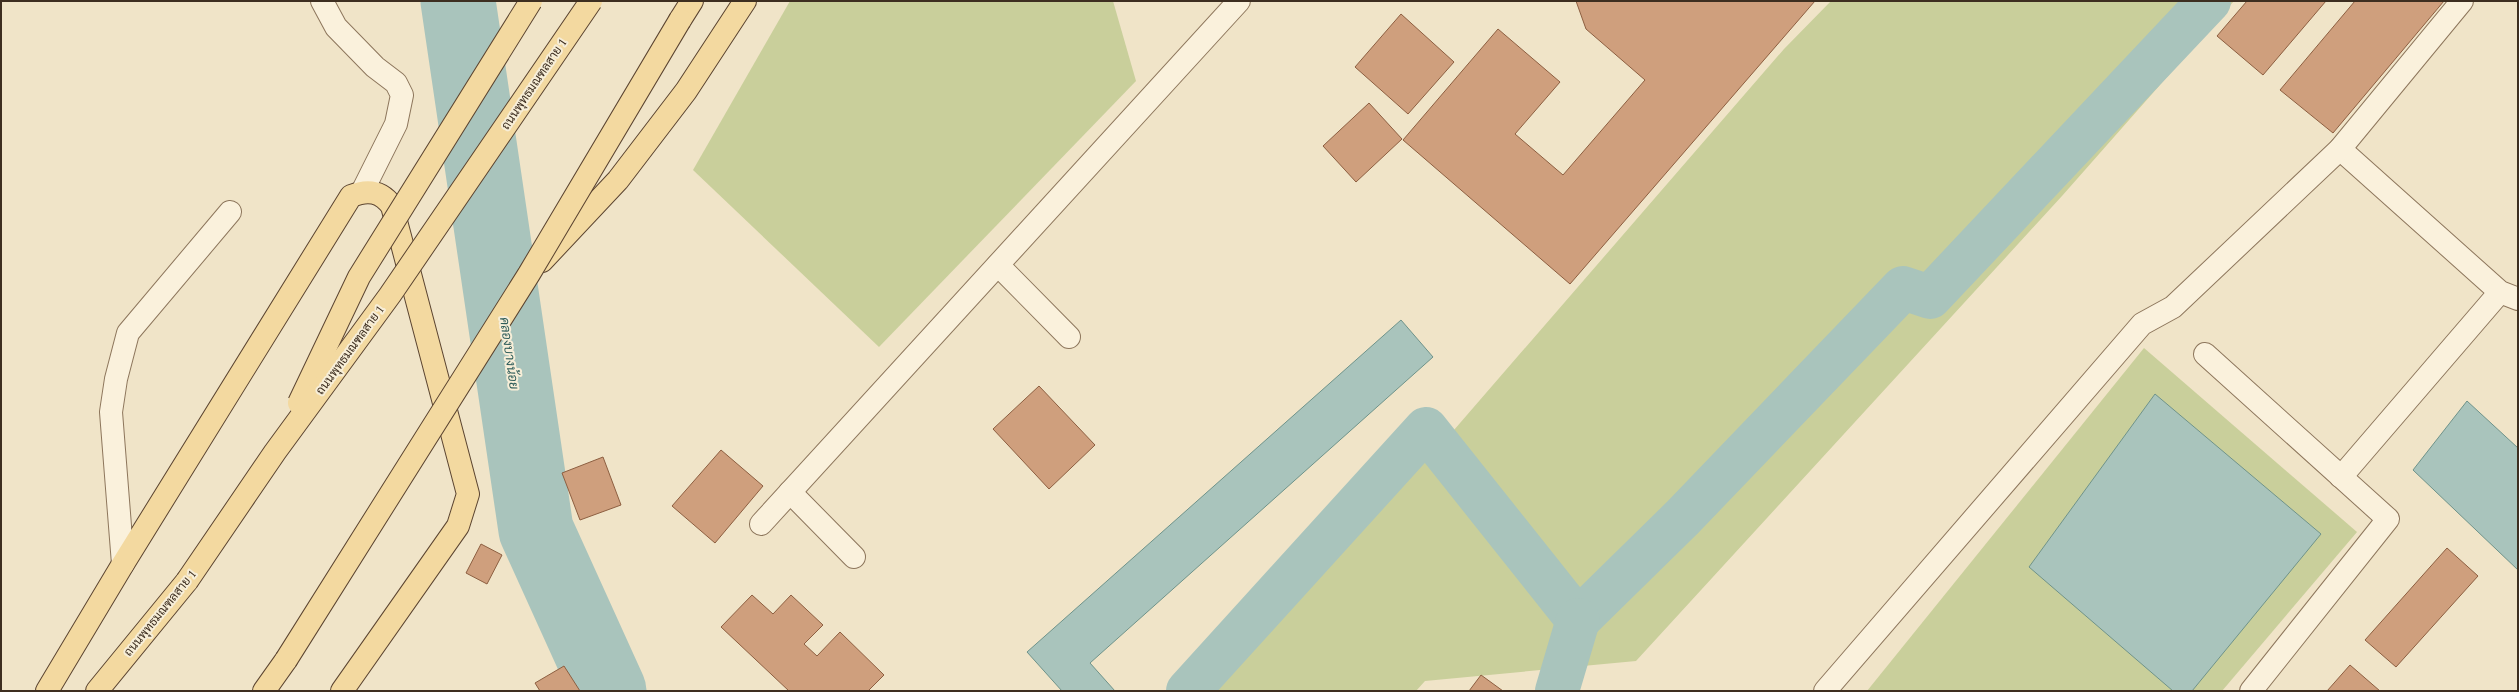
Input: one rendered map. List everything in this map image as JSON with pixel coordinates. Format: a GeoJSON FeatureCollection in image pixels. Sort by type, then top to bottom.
{"type":"FeatureCollection","features":[{"type":"Feature","properties":{"kind":"main road"},"geometry":{"type":"LineString","coordinates":[[275,452],[359,278],[531,1]]}},
{"type":"Feature","properties":{"kind":"main road","name":"ถนนพุทธมณฑลสาย 1"},"geometry":{"type":"LineString","coordinates":[[97,691],[187,581],[275,452],[390,295],[591,1]]}},
{"type":"Feature","properties":{"kind":"main road"},"geometry":{"type":"LineString","coordinates":[[264,691],[286,660],[529,274],[692,1]]}},
{"type":"Feature","properties":{"kind":"main road"},"geometry":{"type":"LineString","coordinates":[[529,274],[618,180],[686,91],[744,1]]}},
{"type":"Feature","properties":{"kind":"main road"},"geometry":{"type":"LineString","coordinates":[[47,691],[123,564],[351,196],[362,192],[376,192],[386,199],[392,206],[468,494],[458,526],[342,691]]}},
{"type":"Feature","properties":{"kind":"street"},"geometry":{"type":"LineString","coordinates":[[322,1],[336,27],[375,67],[396,83],[402,95],[396,124],[362,192]]}},
{"type":"Feature","properties":{"kind":"street"},"geometry":{"type":"LineString","coordinates":[[761,524],[1239,1]]}},
{"type":"Feature","properties":{"kind":"street"},"geometry":{"type":"LineString","coordinates":[[1825,691],[2142,324],[2173,308],[2340,149],[2462,1]]}},
{"type":"Feature","properties":{"kind":"street"},"geometry":{"type":"LineString","coordinates":[[2340,149],[2509,296],[2341,477]]}},
{"type":"Feature","properties":{"kind":"street"},"geometry":{"type":"LineString","coordinates":[[123,564],[111,412],[116,379],[128,333],[230,212]]}},
{"type":"Feature","properties":{"kind":"street"},"geometry":{"type":"LineString","coordinates":[[998,265],[1069,337]]}},
{"type":"Feature","properties":{"kind":"street"},"geometry":{"type":"LineString","coordinates":[[2205,354],[2388,519],[2251,691]]}},
{"type":"Feature","properties":{"kind":"street"},"geometry":{"type":"LineString","coordinates":[[790,492],[854,557]]}},
{"type":"Feature","properties":{"kind":"green space"},"geometry":{"type":"Polygon","coordinates":[[[790,1],[1113,1],[1136,81],[879,347],[693,170],[790,1]]]}},
{"type":"Feature","properties":{"kind":"green space"},"geometry":{"type":"Polygon","coordinates":[[[1831,1],[2234,1],[2062,196],[1636,661],[1425,681],[1416,691],[1204,691],[1441,445],[1784,49],[1831,1]]]}},
{"type":"Feature","properties":{"kind":"green space"},"geometry":{"type":"Polygon","coordinates":[[[2144,348],[2357,532],[2222,691],[1867,691],[2144,348]]]}},
{"type":"Feature","properties":{"kind":"water"},"geometry":{"type":"Polygon","coordinates":[[[1401,320],[1433,357],[1090,663],[1115,691],[1062,691],[1027,652],[1401,320]]]}},
{"type":"Feature","properties":{"kind":"water"},"geometry":{"type":"Polygon","coordinates":[[[2155,394],[2321,534],[2192,691],[2173,691],[2029,567],[2155,394]]]}},
{"type":"Feature","properties":{"kind":"water"},"geometry":{"type":"Polygon","coordinates":[[[2467,401],[2518,448],[2518,570],[2413,470],[2467,401]]]}},
{"type":"Feature","properties":{"kind":"building"},"geometry":{"type":"Polygon","coordinates":[[[1576,1],[1815,1],[1570,284],[1403,140],[1498,29],[1560,82],[1515,134],[1563,175],[1645,80],[1586,29],[1576,1]]]}},
{"type":"Feature","properties":{"kind":"building"},"geometry":{"type":"Polygon","coordinates":[[[2247,1],[2326,1],[2263,75],[2217,36],[2247,1]]]}},
{"type":"Feature","properties":{"kind":"building"},"geometry":{"type":"Polygon","coordinates":[[[2355,1],[2444,1],[2333,133],[2280,90],[2355,1]]]}},
{"type":"Feature","properties":{"kind":"building"},"geometry":{"type":"Polygon","coordinates":[[[1401,14],[1454,62],[1408,114],[1355,67],[1401,14]]]}},
{"type":"Feature","properties":{"kind":"building"},"geometry":{"type":"Polygon","coordinates":[[[1369,103],[1402,139],[1356,182],[1323,146],[1369,103]]]}},
{"type":"Feature","properties":{"kind":"building"},"geometry":{"type":"Polygon","coordinates":[[[1039,386],[1095,445],[1049,489],[993,429],[1039,386]]]}},
{"type":"Feature","properties":{"kind":"building"},"geometry":{"type":"Polygon","coordinates":[[[721,450],[763,486],[715,543],[672,506],[721,450]]]}},
{"type":"Feature","properties":{"kind":"building"},"geometry":{"type":"Polygon","coordinates":[[[603,457],[621,505],[580,520],[562,473],[603,457]]]}},
{"type":"Feature","properties":{"kind":"building"},"geometry":{"type":"Polygon","coordinates":[[[481,544],[502,555],[487,584],[466,573],[481,544]]]}},
{"type":"Feature","properties":{"kind":"building"},"geometry":{"type":"Polygon","coordinates":[[[2447,548],[2478,576],[2396,667],[2365,640],[2447,548]]]}},
{"type":"Feature","properties":{"kind":"building"},"geometry":{"type":"Polygon","coordinates":[[[752,595],[773,614],[791,595],[823,625],[804,644],[817,656],[840,632],[884,675],[868,691],[789,691],[721,627],[752,595]]]}},
{"type":"Feature","properties":{"kind":"building"},"geometry":{"type":"Polygon","coordinates":[[[2350,665],[2380,691],[2327,691],[2350,665]]]}},
{"type":"Feature","properties":{"kind":"building"},"geometry":{"type":"Polygon","coordinates":[[[564,666],[580,691],[540,691],[535,683],[564,666]]]}},
{"type":"Feature","properties":{"kind":"building"},"geometry":{"type":"Polygon","coordinates":[[[1481,675],[1503,691],[1469,691],[1481,675]]]}},
{"type":"Feature","properties":{"kind":"waterway","name":"คลองบางน้อย"},"geometry":{"type":"LineString","coordinates":[[458,1],[536,530],[609,691]]}},
{"type":"Feature","properties":{"kind":"waterway"},"geometry":{"type":"LineString","coordinates":[[1188,691],[1426,429],[1578,620],[1683,517],[1903,288],[1930,297],[2209,1]]}},
{"type":"Feature","properties":{"kind":"waterway"},"geometry":{"type":"LineString","coordinates":[[1557,691],[1578,620]]}}]}
